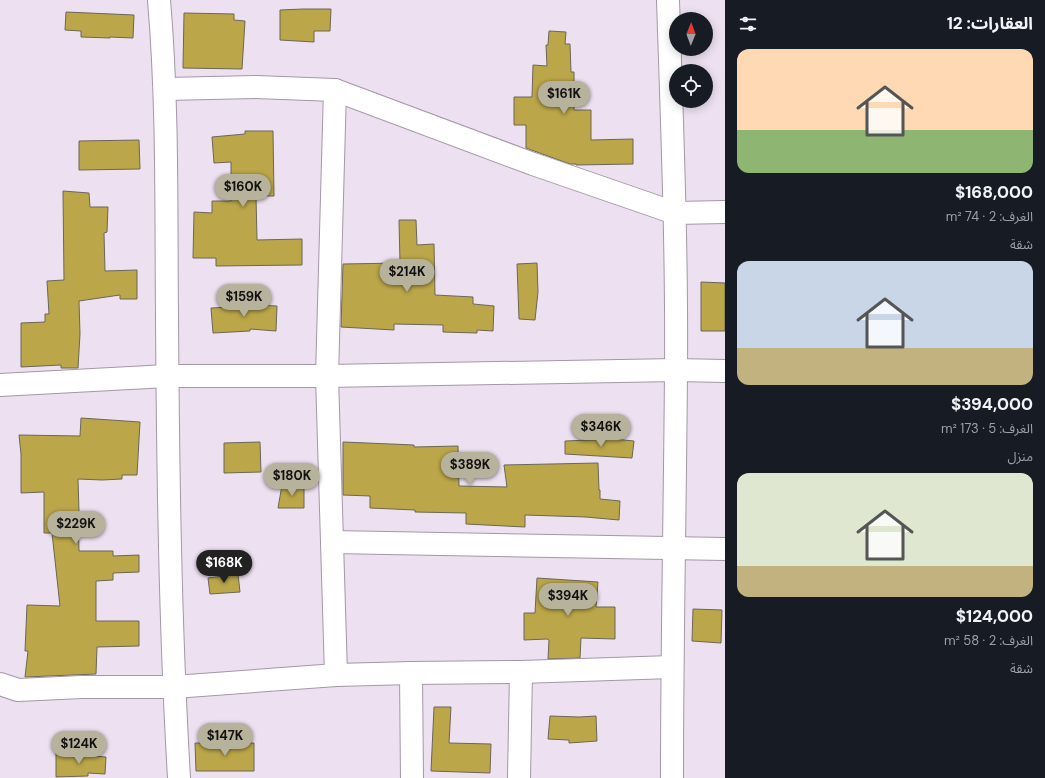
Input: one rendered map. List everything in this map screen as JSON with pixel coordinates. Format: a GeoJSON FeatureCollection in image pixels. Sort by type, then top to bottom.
{"type":"FeatureCollection","features":[{"type":"Feature","properties":{"kind":"street"},"geometry":{"type":"LineString","coordinates":[[159,0],[165,88],[167,376],[174,687],[179,778]]}},
{"type":"Feature","properties":{"kind":"street"},"geometry":{"type":"LineString","coordinates":[[668,0],[675,213],[676,370],[673,549],[672,778]]}},
{"type":"Feature","properties":{"kind":"street"},"geometry":{"type":"LineString","coordinates":[[165,88],[256,87],[336,90],[533,164],[675,213],[725,212]]}},
{"type":"Feature","properties":{"kind":"street"},"geometry":{"type":"LineString","coordinates":[[336,90],[327,376],[336,675]]}},
{"type":"Feature","properties":{"kind":"street"},"geometry":{"type":"LineString","coordinates":[[0,385],[167,376],[327,376],[676,370],[725,371]]}},
{"type":"Feature","properties":{"kind":"street"},"geometry":{"type":"LineString","coordinates":[[332,542],[725,549]]}},
{"type":"Feature","properties":{"kind":"street"},"geometry":{"type":"LineString","coordinates":[[0,684],[18,690],[82,687],[174,687],[336,675],[521,672],[672,667]]}},
{"type":"Feature","properties":{"kind":"street"},"geometry":{"type":"LineString","coordinates":[[519,778],[521,672]]}},
{"type":"Feature","properties":{"kind":"street"},"geometry":{"type":"LineString","coordinates":[[411,673],[412,778]]}},
{"type":"Feature","properties":{"kind":"building"},"geometry":{"type":"Polygon","coordinates":[[[331,9],[330,31],[314,31],[314,42],[280,40],[280,10],[331,9]]]}},
{"type":"Feature","properties":{"kind":"building"},"geometry":{"type":"Polygon","coordinates":[[[66,12],[134,15],[133,38],[81,37],[81,31],[65,30],[66,12]]]}},
{"type":"Feature","properties":{"kind":"building"},"geometry":{"type":"Polygon","coordinates":[[[184,13],[234,14],[234,20],[245,21],[242,69],[183,68],[184,13]]]}},
{"type":"Feature","properties":{"kind":"building"},"geometry":{"type":"Polygon","coordinates":[[[549,31],[566,32],[565,44],[570,44],[571,72],[574,72],[574,110],[591,110],[591,140],[633,139],[633,164],[576,165],[526,148],[526,125],[514,125],[514,97],[532,97],[533,65],[547,66],[546,45],[548,45],[549,31]]]}},
{"type":"Feature","properties":{"kind":"building"},"geometry":{"type":"Polygon","coordinates":[[[245,131],[273,131],[274,196],[256,196],[257,240],[302,239],[302,265],[216,266],[216,258],[193,258],[194,212],[212,213],[212,201],[231,201],[231,162],[214,163],[212,137],[245,134],[245,131]]]}},
{"type":"Feature","properties":{"kind":"building"},"geometry":{"type":"Polygon","coordinates":[[[139,140],[140,169],[79,170],[79,141],[139,140]]]}},
{"type":"Feature","properties":{"kind":"building"},"geometry":{"type":"Polygon","coordinates":[[[63,191],[89,193],[90,207],[108,207],[107,232],[104,233],[105,271],[137,270],[137,299],[120,299],[120,295],[79,301],[80,334],[78,368],[61,368],[61,365],[21,367],[21,323],[45,322],[45,314],[49,314],[47,281],[64,280],[63,191]]]}},
{"type":"Feature","properties":{"kind":"building"},"geometry":{"type":"Polygon","coordinates":[[[399,220],[416,220],[417,245],[434,244],[435,295],[473,297],[473,304],[494,306],[493,331],[477,330],[477,333],[443,332],[443,325],[394,324],[394,330],[341,327],[343,264],[400,263],[399,220]]]}},
{"type":"Feature","properties":{"kind":"building"},"geometry":{"type":"Polygon","coordinates":[[[537,263],[538,292],[535,320],[519,319],[517,264],[537,263]]]}},
{"type":"Feature","properties":{"kind":"building"},"geometry":{"type":"Polygon","coordinates":[[[701,282],[725,283],[725,331],[701,331],[701,282]]]}},
{"type":"Feature","properties":{"kind":"building"},"geometry":{"type":"Polygon","coordinates":[[[232,304],[277,306],[276,331],[250,329],[250,331],[213,333],[211,308],[232,307],[232,304]]]}},
{"type":"Feature","properties":{"kind":"building"},"geometry":{"type":"Polygon","coordinates":[[[81,418],[140,422],[137,475],[122,475],[122,479],[78,479],[79,551],[113,551],[113,556],[139,555],[139,572],[113,573],[113,580],[96,581],[96,621],[139,621],[139,646],[97,647],[96,674],[25,677],[28,651],[25,651],[27,605],[60,606],[52,533],[44,533],[44,492],[21,493],[21,454],[19,435],[80,436],[81,418]]]}},
{"type":"Feature","properties":{"kind":"building"},"geometry":{"type":"Polygon","coordinates":[[[613,439],[634,441],[632,458],[565,454],[565,441],[613,439]]]}},
{"type":"Feature","properties":{"kind":"building"},"geometry":{"type":"Polygon","coordinates":[[[260,442],[261,472],[224,473],[224,443],[260,442]]]}},
{"type":"Feature","properties":{"kind":"building"},"geometry":{"type":"Polygon","coordinates":[[[343,442],[414,445],[414,447],[458,446],[459,486],[507,487],[504,465],[598,463],[600,499],[620,501],[619,520],[586,517],[525,515],[525,527],[466,524],[466,513],[415,512],[415,510],[370,508],[370,496],[343,495],[343,442]]]}},
{"type":"Feature","properties":{"kind":"building"},"geometry":{"type":"Polygon","coordinates":[[[282,485],[304,485],[304,508],[278,508],[282,485]]]}},
{"type":"Feature","properties":{"kind":"building"},"geometry":{"type":"Polygon","coordinates":[[[238,574],[240,592],[210,594],[208,578],[238,574]]]}},
{"type":"Feature","properties":{"kind":"building"},"geometry":{"type":"Polygon","coordinates":[[[537,578],[598,582],[596,607],[615,607],[615,639],[581,638],[580,658],[548,659],[549,640],[524,640],[524,613],[535,613],[537,578]]]}},
{"type":"Feature","properties":{"kind":"building"},"geometry":{"type":"Polygon","coordinates":[[[693,609],[722,610],[721,643],[692,641],[693,609]]]}},
{"type":"Feature","properties":{"kind":"building"},"geometry":{"type":"Polygon","coordinates":[[[434,707],[451,707],[449,743],[491,744],[490,773],[431,771],[434,707]]]}},
{"type":"Feature","properties":{"kind":"building"},"geometry":{"type":"Polygon","coordinates":[[[550,716],[596,716],[597,741],[569,743],[569,740],[548,739],[550,716]]]}},
{"type":"Feature","properties":{"kind":"building"},"geometry":{"type":"Polygon","coordinates":[[[195,743],[254,743],[254,771],[196,771],[195,743]]]}},
{"type":"Feature","properties":{"kind":"building"},"geometry":{"type":"Polygon","coordinates":[[[56,753],[106,757],[105,774],[88,773],[88,776],[56,777],[56,753]]]}}]}
